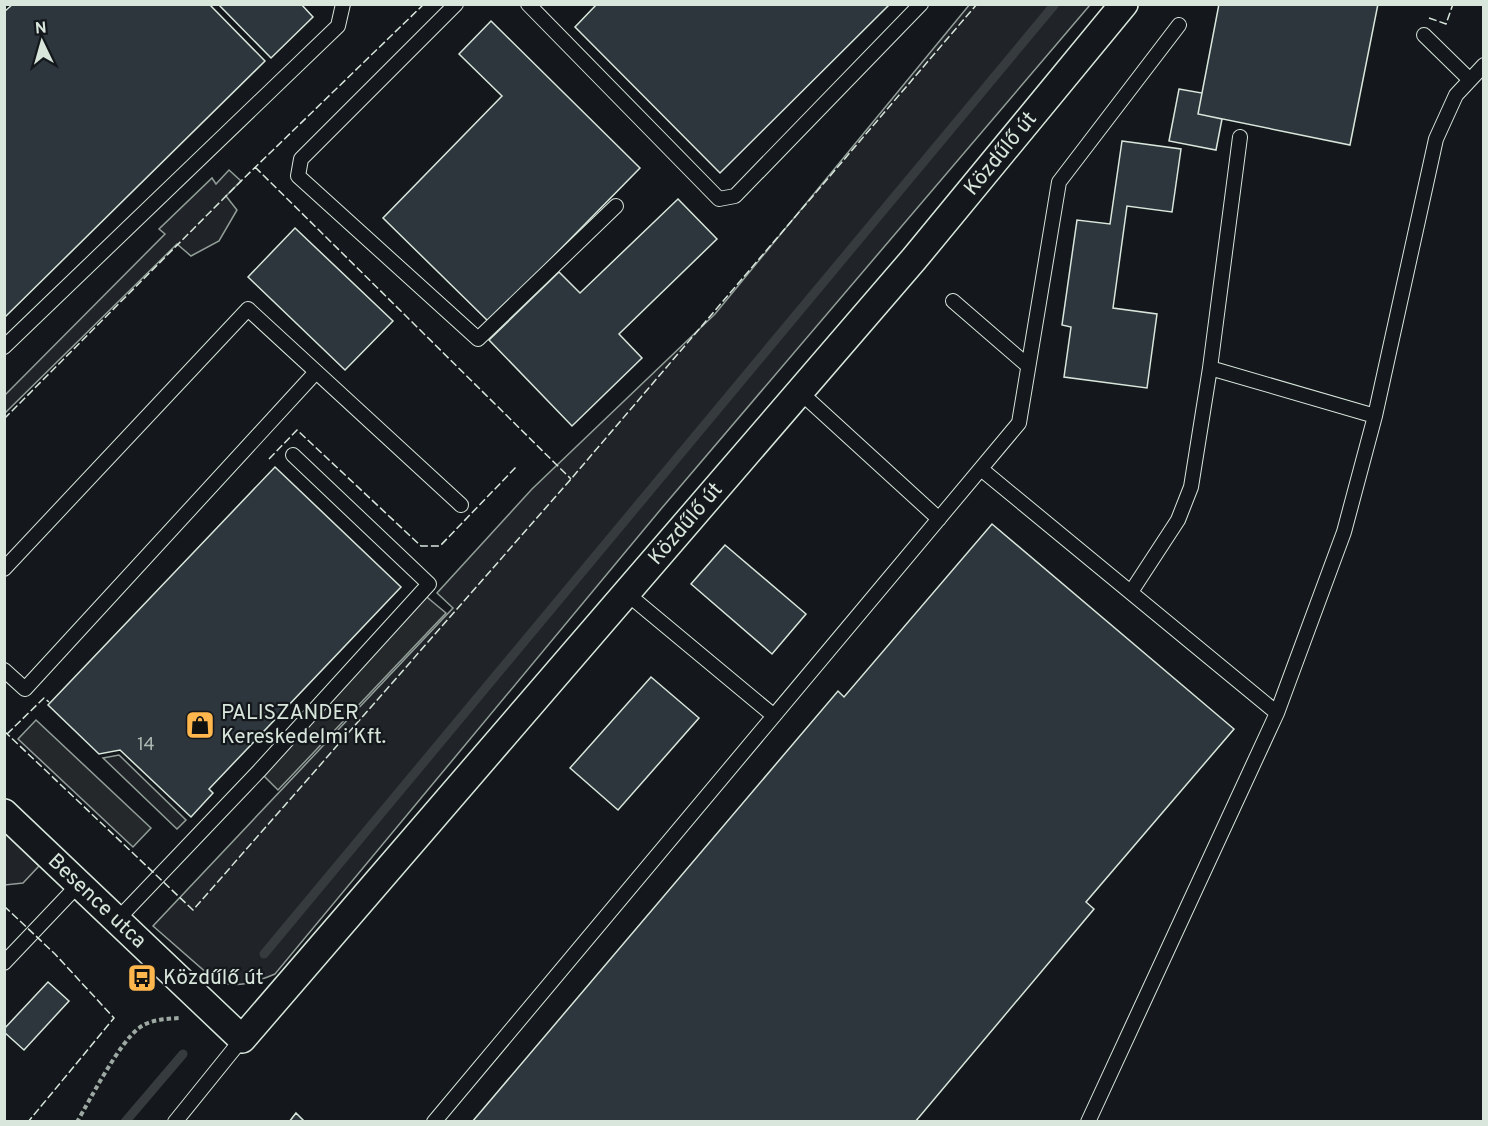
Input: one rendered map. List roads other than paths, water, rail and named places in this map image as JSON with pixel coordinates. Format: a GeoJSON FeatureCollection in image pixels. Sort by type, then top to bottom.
{"type":"FeatureCollection","features":[{"type":"Feature","properties":{"kind":"street","name":"Közdűlő út"},"geometry":{"type":"LineString","coordinates":[[242,1039],[914,259],[1124,4]]}},
{"type":"Feature","properties":{"kind":"street","name":"Besence utca"},"geometry":{"type":"LineString","coordinates":[[4,813],[242,1039]]}},
{"type":"Feature","properties":{"kind":"lane"},"geometry":{"type":"LineString","coordinates":[[4,347],[338,26],[343,4]]}},
{"type":"Feature","properties":{"kind":"lane"},"geometry":{"type":"LineString","coordinates":[[456,4],[301,159],[298,176],[478,339],[616,206]]}},
{"type":"Feature","properties":{"kind":"lane"},"geometry":{"type":"LineString","coordinates":[[528,4],[719,199],[735,196],[921,4]]}},
{"type":"Feature","properties":{"kind":"lane"},"geometry":{"type":"LineString","coordinates":[[434,1122],[1019,423],[1059,182],[1179,25]]}},
{"type":"Feature","properties":{"kind":"lane"},"geometry":{"type":"LineString","coordinates":[[1424,35],[1469,79]]}},
{"type":"Feature","properties":{"kind":"lane"},"geometry":{"type":"LineString","coordinates":[[1088,1122],[1277,713],[1344,532],[1375,416],[1436,139],[1456,95],[1484,65]]}},
{"type":"Feature","properties":{"kind":"lane"},"geometry":{"type":"LineString","coordinates":[[1131,592],[1178,520],[1191,487],[1210,368],[1240,137]]}},
{"type":"Feature","properties":{"kind":"lane"},"geometry":{"type":"LineString","coordinates":[[953,301],[1027,365]]}},
{"type":"Feature","properties":{"kind":"lane"},"geometry":{"type":"LineString","coordinates":[[4,569],[248,309],[461,505]]}},
{"type":"Feature","properties":{"kind":"lane"},"geometry":{"type":"LineString","coordinates":[[1210,368],[1375,416]]}},
{"type":"Feature","properties":{"kind":"lane"},"geometry":{"type":"LineString","coordinates":[[4,670],[25,689],[316,372]]}},
{"type":"Feature","properties":{"kind":"lane"},"geometry":{"type":"LineString","coordinates":[[800,392],[939,519]]}},
{"type":"Feature","properties":{"kind":"lane"},"geometry":{"type":"LineString","coordinates":[[117,920],[259,771],[429,584],[293,455]]}},
{"type":"Feature","properties":{"kind":"lane"},"geometry":{"type":"LineString","coordinates":[[981,469],[1277,713]]}},
{"type":"Feature","properties":{"kind":"lane"},"geometry":{"type":"LineString","coordinates":[[625,592],[774,716]]}},
{"type":"Feature","properties":{"kind":"lane"},"geometry":{"type":"LineString","coordinates":[[4,963],[79,884]]}},
{"type":"Feature","properties":{"kind":"lane"},"geometry":{"type":"LineString","coordinates":[[174,1122],[242,1039]]}},
{"type":"Feature","properties":{"kind":"waterway"},"geometry":{"type":"LineString","coordinates":[[264,954],[1055,4]]}},
{"type":"Feature","properties":{"kind":"waterway"},"geometry":{"type":"LineString","coordinates":[[125,1122],[183,1054]]}},
{"type":"Feature","properties":{"kind":"place","name":"PALISZANDER Kereskedelmi Kft."},"geometry":{"type":"Point","coordinates":[200,725]}},
{"type":"Feature","properties":{"kind":"place","name":"Közdűlő út"},"geometry":{"type":"Point","coordinates":[142,978]}}]}
